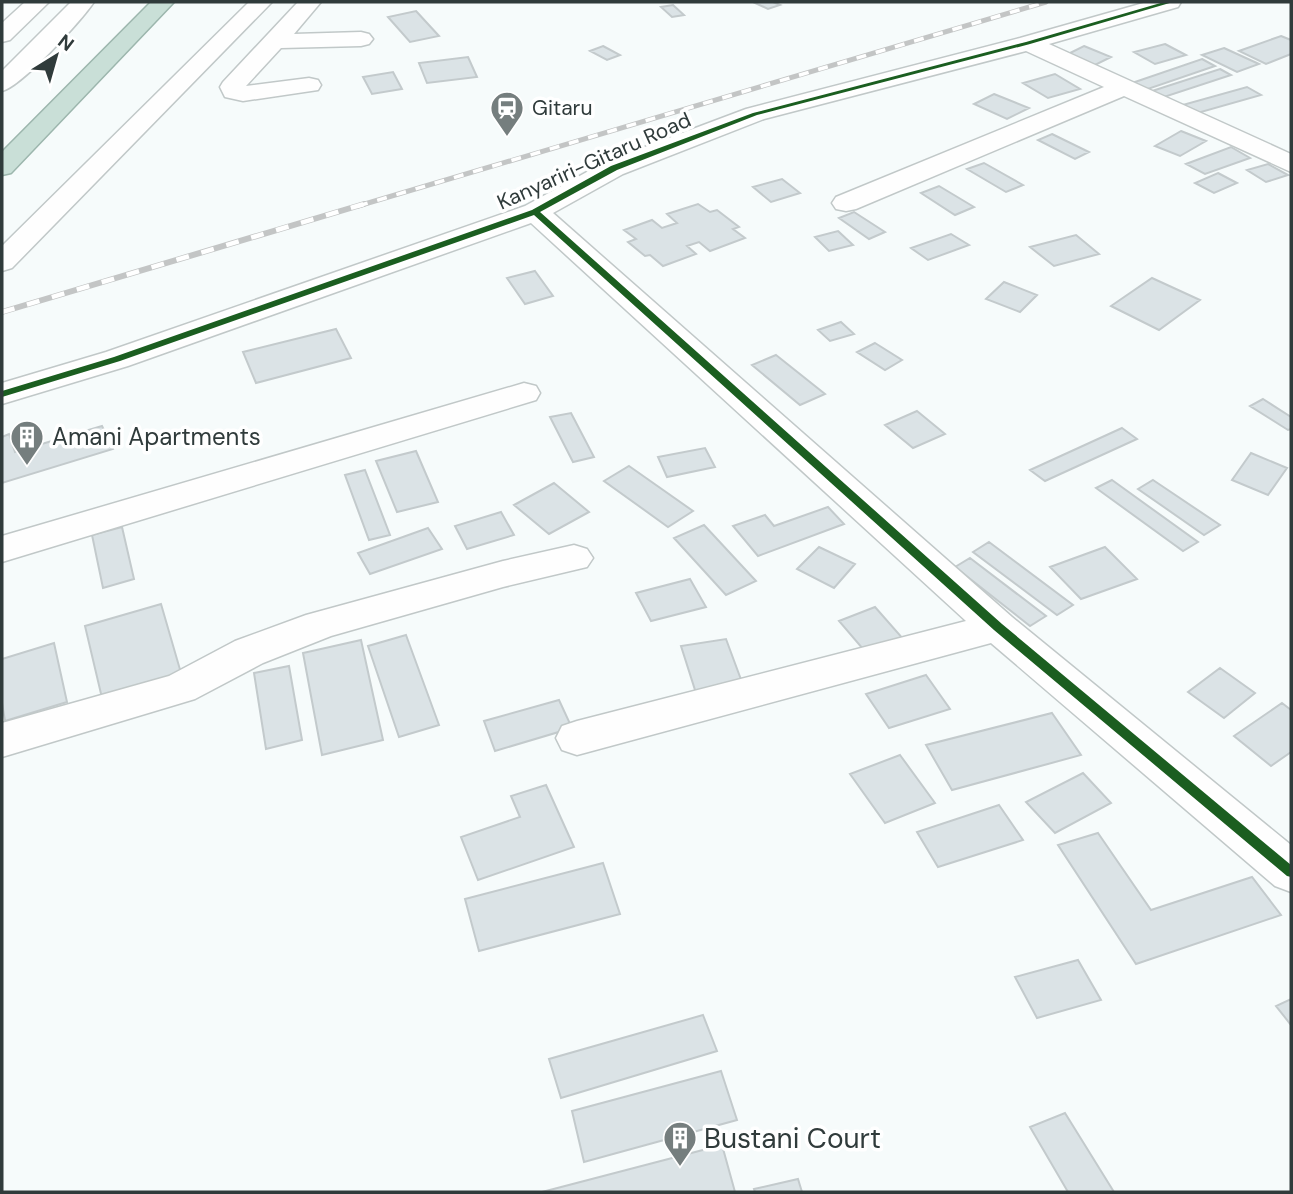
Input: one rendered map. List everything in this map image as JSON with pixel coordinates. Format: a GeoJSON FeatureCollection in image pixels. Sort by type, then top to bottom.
{"type":"FeatureCollection","features":[{"type":"Feature","properties":{"kind":"highway"},"geometry":{"type":"LineString","coordinates":[[2,167],[163,2]]}},
{"type":"Feature","properties":{"kind":"street"},"geometry":{"type":"LineString","coordinates":[[2,4],[17,2]]}},
{"type":"Feature","properties":{"kind":"street"},"geometry":{"type":"LineString","coordinates":[[2,35],[38,2]]}},
{"type":"Feature","properties":{"kind":"street"},"geometry":{"type":"LineString","coordinates":[[2,84],[83,2]]}},
{"type":"Feature","properties":{"kind":"street"},"geometry":{"type":"LineString","coordinates":[[6,258],[261,2]]}},
{"type":"Feature","properties":{"kind":"street"},"geometry":{"type":"LineString","coordinates":[[309,85],[243,94],[234,92],[232,87],[310,2]]}},
{"type":"Feature","properties":{"kind":"street","name":"Kanyariri-Gitaru Road"},"geometry":{"type":"LineString","coordinates":[[2,394],[117,359],[535,212],[614,168],[755,114],[1028,43],[1170,2]]}},
{"type":"Feature","properties":{"kind":"street"},"geometry":{"type":"LineString","coordinates":[[275,41],[361,39]]}},
{"type":"Feature","properties":{"kind":"street"},"geometry":{"type":"LineString","coordinates":[[1028,43],[1291,164]]}},
{"type":"Feature","properties":{"kind":"street"},"geometry":{"type":"LineString","coordinates":[[846,203],[1125,87]]}},
{"type":"Feature","properties":{"kind":"street"},"geometry":{"type":"LineString","coordinates":[[535,212],[998,627],[1291,872]]}},
{"type":"Feature","properties":{"kind":"street"},"geometry":{"type":"LineString","coordinates":[[2,549],[524,393]]}},
{"type":"Feature","properties":{"kind":"street"},"geometry":{"type":"LineString","coordinates":[[2,740],[196,683],[249,652],[320,625],[574,558]]}},
{"type":"Feature","properties":{"kind":"street"},"geometry":{"type":"LineString","coordinates":[[577,738],[998,627]]}},
{"type":"Feature","properties":{"kind":"building"},"geometry":{"type":"Polygon","coordinates":[[[753,2],[773,2],[780,5],[768,9],[753,2]]]}},
{"type":"Feature","properties":{"kind":"building"},"geometry":{"type":"Polygon","coordinates":[[[673,5],[684,15],[672,17],[661,7],[673,5]]]}},
{"type":"Feature","properties":{"kind":"building"},"geometry":{"type":"Polygon","coordinates":[[[416,11],[439,36],[410,42],[388,17],[416,11]]]}},
{"type":"Feature","properties":{"kind":"building"},"geometry":{"type":"Polygon","coordinates":[[[1281,36],[1291,40],[1291,54],[1266,64],[1239,51],[1281,36]]]}},
{"type":"Feature","properties":{"kind":"building"},"geometry":{"type":"Polygon","coordinates":[[[1165,44],[1186,55],[1155,64],[1134,52],[1165,44]]]}},
{"type":"Feature","properties":{"kind":"building"},"geometry":{"type":"Polygon","coordinates":[[[603,46],[620,55],[607,60],[590,51],[603,46]]]}},
{"type":"Feature","properties":{"kind":"building"},"geometry":{"type":"Polygon","coordinates":[[[1084,46],[1111,57],[1093,66],[1066,55],[1084,46]]]}},
{"type":"Feature","properties":{"kind":"building"},"geometry":{"type":"Polygon","coordinates":[[[1224,48],[1259,64],[1237,72],[1202,55],[1224,48]]]}},
{"type":"Feature","properties":{"kind":"building"},"geometry":{"type":"Polygon","coordinates":[[[468,57],[477,77],[427,83],[419,63],[468,57]]]}},
{"type":"Feature","properties":{"kind":"building"},"geometry":{"type":"Polygon","coordinates":[[[1202,59],[1215,66],[1145,90],[1132,83],[1202,59]]]}},
{"type":"Feature","properties":{"kind":"building"},"geometry":{"type":"Polygon","coordinates":[[[1220,69],[1231,75],[1161,98],[1149,92],[1220,69]]]}},
{"type":"Feature","properties":{"kind":"building"},"geometry":{"type":"Polygon","coordinates":[[[393,72],[402,89],[372,94],[363,77],[393,72]]]}},
{"type":"Feature","properties":{"kind":"building"},"geometry":{"type":"Polygon","coordinates":[[[1055,74],[1080,89],[1048,98],[1023,83],[1055,74]]]}},
{"type":"Feature","properties":{"kind":"building"},"geometry":{"type":"Polygon","coordinates":[[[1247,87],[1261,95],[1194,114],[1179,106],[1247,87]]]}},
{"type":"Feature","properties":{"kind":"building"},"geometry":{"type":"Polygon","coordinates":[[[994,94],[1029,108],[1007,119],[974,104],[994,94]]]}},
{"type":"Feature","properties":{"kind":"building"},"geometry":{"type":"Polygon","coordinates":[[[1181,131],[1206,141],[1180,156],[1155,146],[1181,131]]]}},
{"type":"Feature","properties":{"kind":"building"},"geometry":{"type":"Polygon","coordinates":[[[1052,134],[1089,152],[1075,159],[1038,140],[1052,134]]]}},
{"type":"Feature","properties":{"kind":"building"},"geometry":{"type":"Polygon","coordinates":[[[1231,147],[1250,158],[1205,174],[1186,164],[1231,147]]]}},
{"type":"Feature","properties":{"kind":"building"},"geometry":{"type":"Polygon","coordinates":[[[984,163],[1023,185],[1006,192],[967,169],[984,163]]]}},
{"type":"Feature","properties":{"kind":"building"},"geometry":{"type":"Polygon","coordinates":[[[1268,164],[1288,175],[1266,182],[1247,170],[1268,164]]]}},
{"type":"Feature","properties":{"kind":"building"},"geometry":{"type":"Polygon","coordinates":[[[1218,173],[1237,183],[1214,193],[1195,183],[1218,173]]]}},
{"type":"Feature","properties":{"kind":"building"},"geometry":{"type":"Polygon","coordinates":[[[782,179],[800,193],[771,202],[753,187],[782,179]]]}},
{"type":"Feature","properties":{"kind":"building"},"geometry":{"type":"Polygon","coordinates":[[[939,186],[974,207],[955,215],[921,193],[939,186]]]}},
{"type":"Feature","properties":{"kind":"building"},"geometry":{"type":"Polygon","coordinates":[[[698,204],[710,212],[717,210],[739,227],[733,229],[745,238],[710,251],[699,242],[687,246],[696,254],[663,266],[628,242],[636,239],[624,230],[652,220],[662,228],[677,223],[667,214],[698,204]]]}},
{"type":"Feature","properties":{"kind":"building"},"geometry":{"type":"Polygon","coordinates":[[[854,212],[885,232],[869,239],[839,218],[854,212]]]}},
{"type":"Feature","properties":{"kind":"building"},"geometry":{"type":"Polygon","coordinates":[[[838,231],[853,245],[829,251],[815,237],[838,231]]]}},
{"type":"Feature","properties":{"kind":"building"},"geometry":{"type":"Polygon","coordinates":[[[951,234],[969,245],[928,260],[911,248],[951,234]]]}},
{"type":"Feature","properties":{"kind":"building"},"geometry":{"type":"Polygon","coordinates":[[[1076,235],[1099,254],[1054,266],[1030,247],[1076,235]]]}},
{"type":"Feature","properties":{"kind":"building"},"geometry":{"type":"Polygon","coordinates":[[[535,271],[553,296],[525,304],[507,278],[535,271]]]}},
{"type":"Feature","properties":{"kind":"building"},"geometry":{"type":"Polygon","coordinates":[[[1152,278],[1200,300],[1159,330],[1111,306],[1152,278]]]}},
{"type":"Feature","properties":{"kind":"building"},"geometry":{"type":"Polygon","coordinates":[[[1004,282],[1037,295],[1020,312],[986,299],[1004,282]]]}},
{"type":"Feature","properties":{"kind":"building"},"geometry":{"type":"Polygon","coordinates":[[[841,322],[854,334],[830,341],[818,330],[841,322]]]}},
{"type":"Feature","properties":{"kind":"building"},"geometry":{"type":"Polygon","coordinates":[[[336,329],[351,358],[256,383],[243,352],[336,329]]]}},
{"type":"Feature","properties":{"kind":"building"},"geometry":{"type":"Polygon","coordinates":[[[875,343],[902,360],[885,370],[857,352],[875,343]]]}},
{"type":"Feature","properties":{"kind":"building"},"geometry":{"type":"Polygon","coordinates":[[[776,355],[825,394],[800,405],[752,365],[776,355]]]}},
{"type":"Feature","properties":{"kind":"building"},"geometry":{"type":"Polygon","coordinates":[[[1263,399],[1291,417],[1291,429],[1288,430],[1250,406],[1263,399]]]}},
{"type":"Feature","properties":{"kind":"building"},"geometry":{"type":"Polygon","coordinates":[[[917,411],[945,434],[913,448],[885,425],[917,411]]]}},
{"type":"Feature","properties":{"kind":"building"},"geometry":{"type":"Polygon","coordinates":[[[571,413],[594,457],[573,462],[550,417],[571,413]]]}},
{"type":"Feature","properties":{"kind":"building","name":"Amani Apartments"},"geometry":{"type":"Polygon","coordinates":[[[102,426],[113,449],[2,483],[2,437],[9,434],[15,452],[102,426]]]}},
{"type":"Feature","properties":{"kind":"building"},"geometry":{"type":"Polygon","coordinates":[[[1122,428],[1137,439],[1045,481],[1030,470],[1122,428]]]}},
{"type":"Feature","properties":{"kind":"building"},"geometry":{"type":"Polygon","coordinates":[[[705,448],[715,467],[667,477],[658,457],[705,448]]]}},
{"type":"Feature","properties":{"kind":"building"},"geometry":{"type":"Polygon","coordinates":[[[416,451],[438,502],[397,512],[376,461],[416,451]]]}},
{"type":"Feature","properties":{"kind":"building"},"geometry":{"type":"Polygon","coordinates":[[[1251,453],[1287,468],[1268,495],[1232,480],[1251,453]]]}},
{"type":"Feature","properties":{"kind":"building"},"geometry":{"type":"Polygon","coordinates":[[[629,466],[693,511],[668,527],[604,481],[629,466]]]}},
{"type":"Feature","properties":{"kind":"building"},"geometry":{"type":"Polygon","coordinates":[[[365,470],[390,535],[369,540],[345,475],[365,470]]]}},
{"type":"Feature","properties":{"kind":"building"},"geometry":{"type":"Polygon","coordinates":[[[1112,480],[1198,542],[1183,551],[1096,488],[1112,480]]]}},
{"type":"Feature","properties":{"kind":"building"},"geometry":{"type":"Polygon","coordinates":[[[1153,480],[1220,525],[1204,535],[1138,489],[1153,480]]]}},
{"type":"Feature","properties":{"kind":"building"},"geometry":{"type":"Polygon","coordinates":[[[554,483],[589,512],[549,534],[514,505],[554,483]]]}},
{"type":"Feature","properties":{"kind":"building"},"geometry":{"type":"Polygon","coordinates":[[[828,507],[844,524],[758,556],[733,526],[765,515],[774,526],[828,507]]]}},
{"type":"Feature","properties":{"kind":"building"},"geometry":{"type":"Polygon","coordinates":[[[501,512],[514,535],[467,549],[455,526],[501,512]]]}},
{"type":"Feature","properties":{"kind":"building"},"geometry":{"type":"Polygon","coordinates":[[[704,525],[756,581],[726,595],[674,538],[704,525]]]}},
{"type":"Feature","properties":{"kind":"building"},"geometry":{"type":"Polygon","coordinates":[[[122,527],[134,579],[103,588],[92,535],[122,527]]]}},
{"type":"Feature","properties":{"kind":"building"},"geometry":{"type":"Polygon","coordinates":[[[428,528],[442,549],[370,574],[358,553],[428,528]]]}},
{"type":"Feature","properties":{"kind":"building"},"geometry":{"type":"Polygon","coordinates":[[[989,542],[1073,605],[1057,615],[973,552],[989,542]]]}},
{"type":"Feature","properties":{"kind":"building"},"geometry":{"type":"Polygon","coordinates":[[[819,547],[855,564],[834,588],[797,569],[819,547]]]}},
{"type":"Feature","properties":{"kind":"building"},"geometry":{"type":"Polygon","coordinates":[[[1105,547],[1137,579],[1081,599],[1050,567],[1105,547]]]}},
{"type":"Feature","properties":{"kind":"building"},"geometry":{"type":"Polygon","coordinates":[[[970,558],[1046,616],[1030,626],[955,567],[970,558]]]}},
{"type":"Feature","properties":{"kind":"building"},"geometry":{"type":"Polygon","coordinates":[[[690,579],[706,607],[651,621],[636,593],[690,579]]]}},
{"type":"Feature","properties":{"kind":"building"},"geometry":{"type":"Polygon","coordinates":[[[161,604],[181,673],[102,698],[85,626],[161,604]]]}},
{"type":"Feature","properties":{"kind":"building"},"geometry":{"type":"Polygon","coordinates":[[[875,607],[905,641],[869,656],[839,621],[875,607]]]}},
{"type":"Feature","properties":{"kind":"building"},"geometry":{"type":"Polygon","coordinates":[[[406,635],[439,725],[399,737],[368,646],[406,635]]]}},
{"type":"Feature","properties":{"kind":"building"},"geometry":{"type":"Polygon","coordinates":[[[726,639],[743,685],[696,693],[681,646],[726,639]]]}},
{"type":"Feature","properties":{"kind":"building"},"geometry":{"type":"Polygon","coordinates":[[[361,640],[383,740],[322,755],[303,653],[361,640]]]}},
{"type":"Feature","properties":{"kind":"building"},"geometry":{"type":"Polygon","coordinates":[[[54,643],[67,702],[5,721],[2,703],[2,659],[54,643]]]}},
{"type":"Feature","properties":{"kind":"building"},"geometry":{"type":"Polygon","coordinates":[[[289,666],[302,740],[266,749],[254,673],[289,666]]]}},
{"type":"Feature","properties":{"kind":"building"},"geometry":{"type":"Polygon","coordinates":[[[1220,668],[1255,693],[1224,718],[1188,692],[1220,668]]]}},
{"type":"Feature","properties":{"kind":"building"},"geometry":{"type":"Polygon","coordinates":[[[926,675],[950,709],[889,728],[866,694],[926,675]]]}},
{"type":"Feature","properties":{"kind":"building"},"geometry":{"type":"Polygon","coordinates":[[[559,700],[572,728],[495,751],[484,721],[559,700]]]}},
{"type":"Feature","properties":{"kind":"building"},"geometry":{"type":"Polygon","coordinates":[[[1282,703],[1291,710],[1291,752],[1271,766],[1234,736],[1282,703]]]}},
{"type":"Feature","properties":{"kind":"building"},"geometry":{"type":"Polygon","coordinates":[[[1052,713],[1081,755],[952,790],[926,745],[1052,713]]]}},
{"type":"Feature","properties":{"kind":"building"},"geometry":{"type":"Polygon","coordinates":[[[900,755],[935,803],[885,823],[850,774],[900,755]]]}},
{"type":"Feature","properties":{"kind":"building"},"geometry":{"type":"Polygon","coordinates":[[[1083,773],[1111,803],[1055,833],[1026,802],[1083,773]]]}},
{"type":"Feature","properties":{"kind":"building"},"geometry":{"type":"Polygon","coordinates":[[[546,785],[574,847],[478,880],[461,837],[520,817],[511,796],[546,785]]]}},
{"type":"Feature","properties":{"kind":"building"},"geometry":{"type":"Polygon","coordinates":[[[999,805],[1023,840],[938,867],[917,832],[999,805]]]}},
{"type":"Feature","properties":{"kind":"building"},"geometry":{"type":"Polygon","coordinates":[[[1098,833],[1151,910],[1252,877],[1281,915],[1136,964],[1058,845],[1098,833]]]}},
{"type":"Feature","properties":{"kind":"building"},"geometry":{"type":"Polygon","coordinates":[[[603,863],[620,914],[479,951],[465,899],[603,863]]]}},
{"type":"Feature","properties":{"kind":"building"},"geometry":{"type":"Polygon","coordinates":[[[1078,960],[1101,1000],[1037,1018],[1015,977],[1078,960]]]}},
{"type":"Feature","properties":{"kind":"building"},"geometry":{"type":"Polygon","coordinates":[[[1291,999],[1291,1025],[1276,1006],[1291,999]]]}},
{"type":"Feature","properties":{"kind":"building"},"geometry":{"type":"Polygon","coordinates":[[[703,1015],[717,1051],[561,1098],[549,1059],[703,1015]]]}},
{"type":"Feature","properties":{"kind":"building"},"geometry":{"type":"Polygon","coordinates":[[[721,1071],[737,1120],[584,1162],[572,1111],[721,1071]]]}},
{"type":"Feature","properties":{"kind":"building"},"geometry":{"type":"Polygon","coordinates":[[[1065,1113],[1114,1192],[1068,1192],[1030,1127],[1065,1113]]]}},
{"type":"Feature","properties":{"kind":"building","name":"Bustani Court"},"geometry":{"type":"Polygon","coordinates":[[[722,1145],[735,1192],[542,1192],[722,1145]]]}},
{"type":"Feature","properties":{"kind":"building"},"geometry":{"type":"Polygon","coordinates":[[[798,1179],[802,1192],[755,1192],[754,1189],[798,1179]]]}},
{"type":"Feature","properties":{"kind":"railway"},"geometry":{"type":"LineString","coordinates":[[358,206],[1046,2]]}},
{"type":"Feature","properties":{"kind":"railway"},"geometry":{"type":"LineString","coordinates":[[2,312],[364,204]]}},
{"type":"Feature","properties":{"kind":"cycle path"},"geometry":{"type":"LineString","coordinates":[[2,394],[117,359],[535,212],[614,168],[755,114],[1028,43],[1170,2]]}},
{"type":"Feature","properties":{"kind":"cycle path"},"geometry":{"type":"LineString","coordinates":[[535,212],[998,627],[1291,872]]}},
{"type":"Feature","properties":{"kind":"place","name":"Gitaru"},"geometry":{"type":"Point","coordinates":[507,138]}},
{"type":"Feature","properties":{"kind":"place","name":"Amani Apartments"},"geometry":{"type":"Point","coordinates":[27,467]}},
{"type":"Feature","properties":{"kind":"place","name":"Bustani Court"},"geometry":{"type":"Point","coordinates":[680,1168]}}]}
